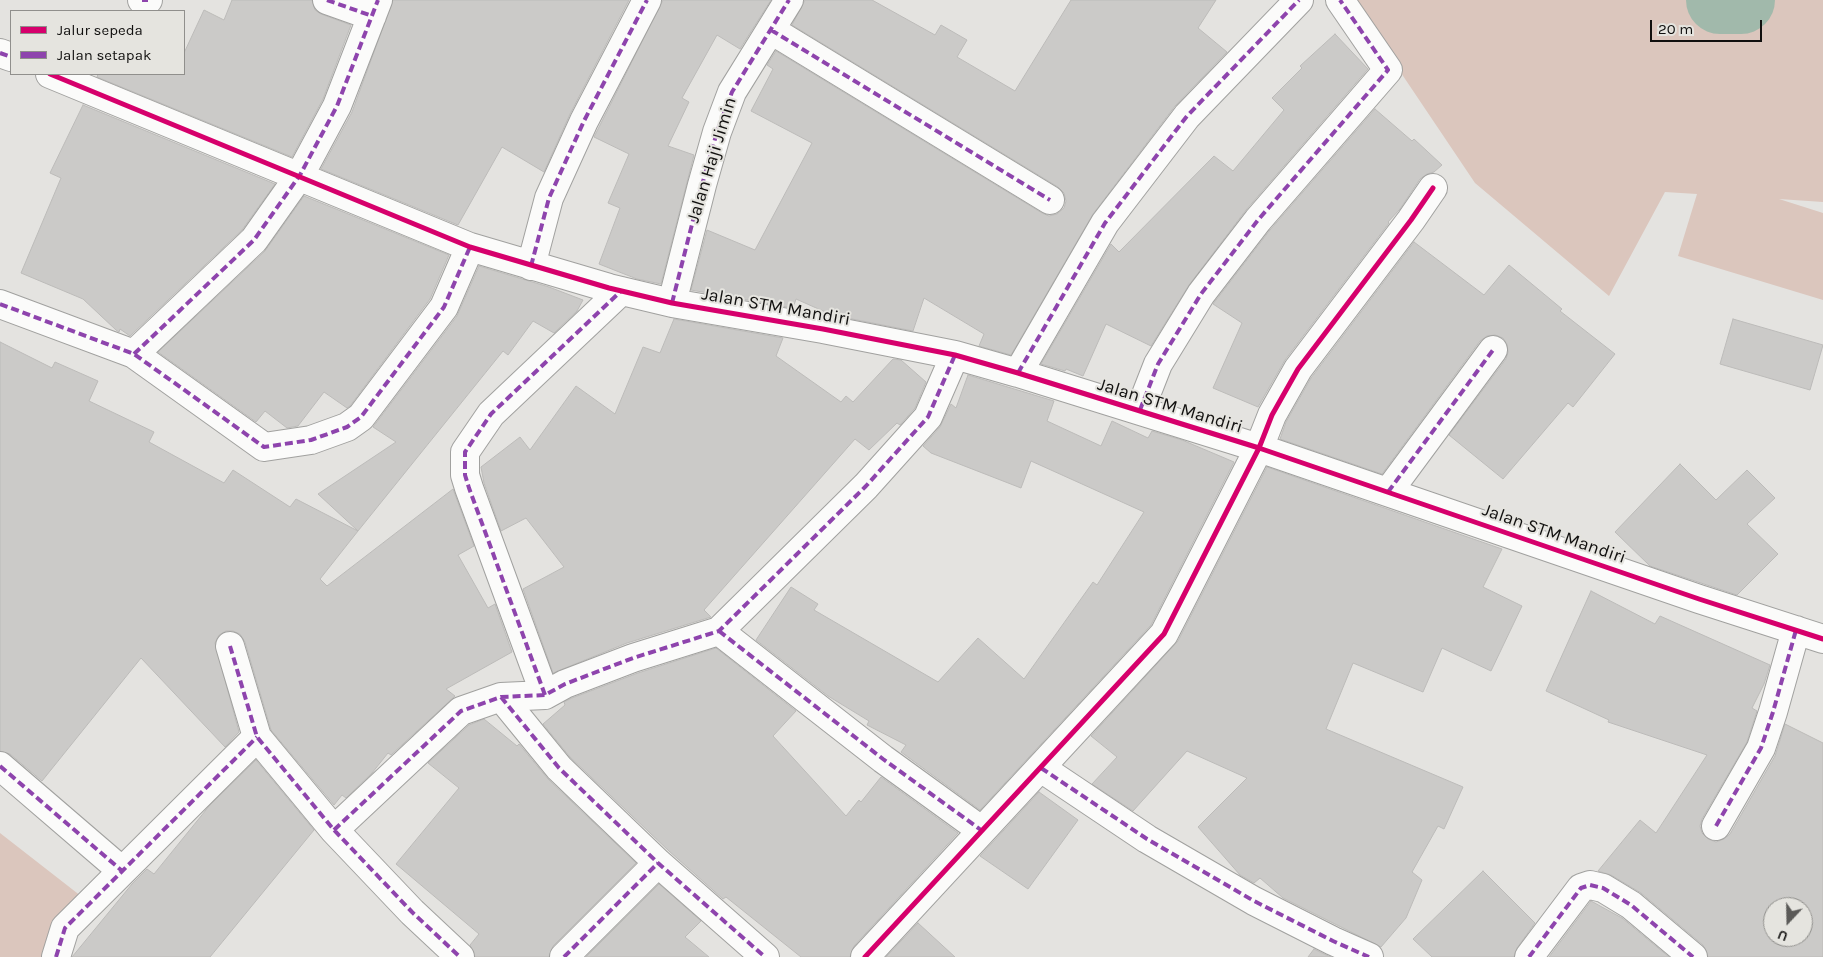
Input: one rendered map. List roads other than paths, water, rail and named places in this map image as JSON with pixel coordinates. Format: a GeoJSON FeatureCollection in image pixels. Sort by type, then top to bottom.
{"type":"FeatureCollection","features":[{"type":"Feature","properties":{"kind":"street"},"geometry":{"type":"LineString","coordinates":[[142,0],[148,0]]}},
{"type":"Feature","properties":{"kind":"street"},"geometry":{"type":"LineString","coordinates":[[134,354],[254,240],[300,175],[337,106],[375,8],[327,0]]}},
{"type":"Feature","properties":{"kind":"street"},"geometry":{"type":"LineString","coordinates":[[531,266],[549,198],[584,121],[647,0]]}},
{"type":"Feature","properties":{"kind":"street","name":"Jalan Haji Jimin"},"geometry":{"type":"LineString","coordinates":[[672,304],[717,132],[732,92],[789,0]]}},
{"type":"Feature","properties":{"kind":"street"},"geometry":{"type":"LineString","coordinates":[[1018,373],[1105,223],[1187,116],[1299,0]]}},
{"type":"Feature","properties":{"kind":"street"},"geometry":{"type":"LineString","coordinates":[[1140,410],[1158,364],[1201,294],[1258,220],[1388,70],[1340,0]]}},
{"type":"Feature","properties":{"kind":"street"},"geometry":{"type":"LineString","coordinates":[[771,30],[1050,200]]}},
{"type":"Feature","properties":{"kind":"street","name":"Jalan STM Mandiri"},"geometry":{"type":"LineString","coordinates":[[52,75],[300,175],[470,247],[615,290],[672,304],[823,329],[955,355],[1018,373],[1258,448],[1823,638]]}},
{"type":"Feature","properties":{"kind":"street"},"geometry":{"type":"LineString","coordinates":[[864,957],[1164,634],[1258,448],[1272,415],[1298,369],[1433,188]]}},
{"type":"Feature","properties":{"kind":"street"},"geometry":{"type":"LineString","coordinates":[[0,304],[134,354],[264,446],[311,440],[347,427],[361,417],[444,306],[470,247]]}},
{"type":"Feature","properties":{"kind":"street"},"geometry":{"type":"LineString","coordinates":[[545,695],[467,482],[465,452],[490,414],[615,290]]}},
{"type":"Feature","properties":{"kind":"street"},"geometry":{"type":"LineString","coordinates":[[1388,492],[1494,350]]}},
{"type":"Feature","properties":{"kind":"street"},"geometry":{"type":"LineString","coordinates":[[334,830],[461,711],[501,697],[545,695],[565,684],[633,658],[719,631],[866,486],[928,417],[955,355]]}},
{"type":"Feature","properties":{"kind":"street"},"geometry":{"type":"LineString","coordinates":[[1716,826],[1761,748],[1774,712],[1796,630]]}},
{"type":"Feature","properties":{"kind":"street"},"geometry":{"type":"LineString","coordinates":[[719,631],[883,759],[981,830]]}},
{"type":"Feature","properties":{"kind":"street"},"geometry":{"type":"LineString","coordinates":[[230,646],[257,737],[334,830],[412,912],[460,957]]}},
{"type":"Feature","properties":{"kind":"street"},"geometry":{"type":"LineString","coordinates":[[501,697],[559,768],[658,863],[765,957]]}},
{"type":"Feature","properties":{"kind":"street"},"geometry":{"type":"LineString","coordinates":[[56,957],[65,928],[121,870],[257,737]]}},
{"type":"Feature","properties":{"kind":"street"},"geometry":{"type":"LineString","coordinates":[[0,766],[121,870]]}},
{"type":"Feature","properties":{"kind":"street"},"geometry":{"type":"LineString","coordinates":[[1041,768],[1147,839],[1254,901],[1369,957]]}},
{"type":"Feature","properties":{"kind":"street"},"geometry":{"type":"LineString","coordinates":[[564,957],[658,863]]}},
{"type":"Feature","properties":{"kind":"street"},"geometry":{"type":"LineString","coordinates":[[1529,957],[1581,888],[1590,885],[1603,888],[1631,905],[1693,957]]}},
{"type":"Feature","properties":{"kind":"waterway"},"geometry":{"type":"LineString","coordinates":[[1720,0],[1741,0]]}}]}
